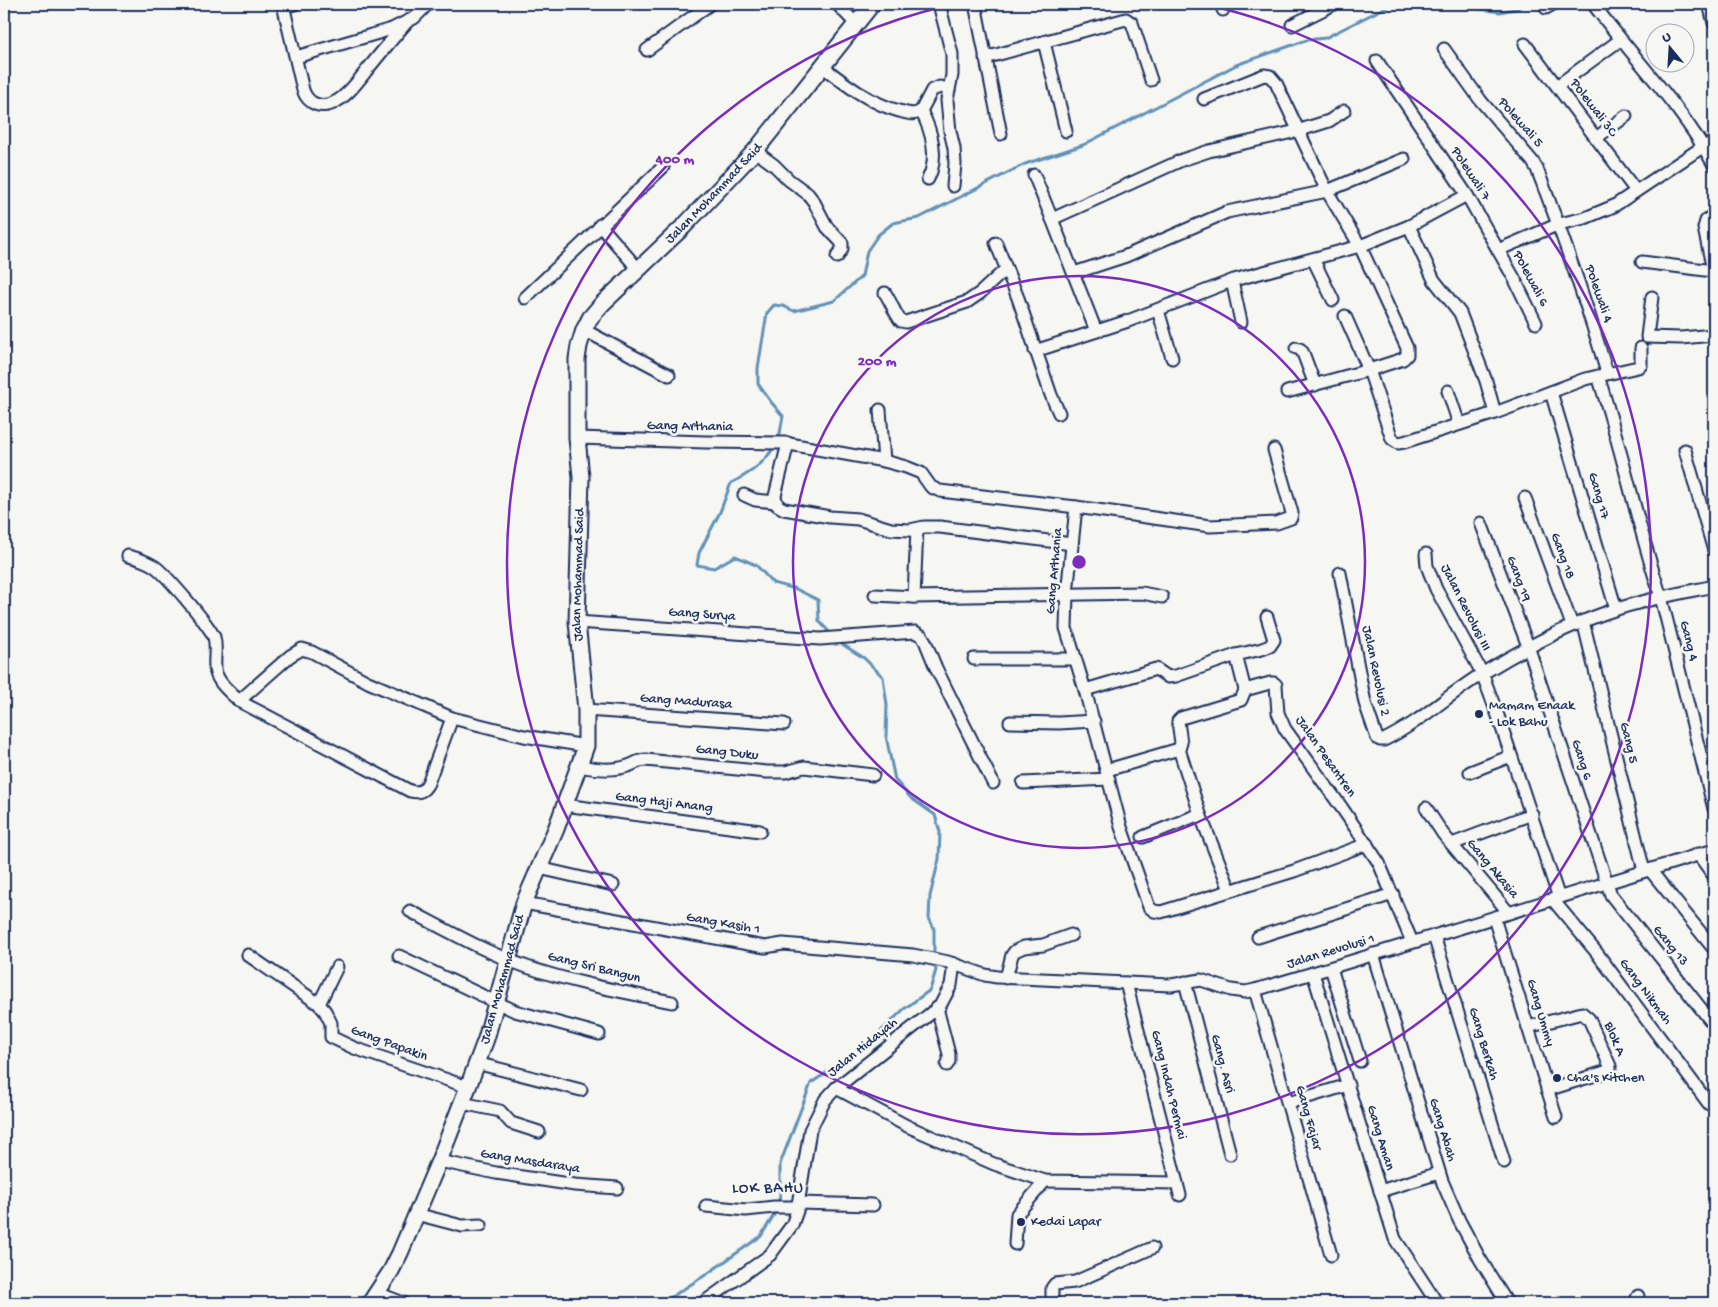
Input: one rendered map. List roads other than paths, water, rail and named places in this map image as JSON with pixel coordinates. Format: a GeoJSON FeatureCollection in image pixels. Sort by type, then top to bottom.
{"type":"FeatureCollection","features":[{"type":"Feature","properties":{"kind":"street"},"geometry":{"type":"LineString","coordinates":[[294,4],[284,9],[306,97],[315,104],[320,105],[338,101],[355,84],[407,22]]}},
{"type":"Feature","properties":{"kind":"street"},"geometry":{"type":"LineString","coordinates":[[296,57],[381,33],[414,18],[428,4]]}},
{"type":"Feature","properties":{"kind":"street"},"geometry":{"type":"LineString","coordinates":[[647,50],[710,4]]}},
{"type":"Feature","properties":{"kind":"street"},"geometry":{"type":"LineString","coordinates":[[837,4],[856,24]]}},
{"type":"Feature","properties":{"kind":"street","name":"Jalan Mohammad Said"},"geometry":{"type":"LineString","coordinates":[[374,1298],[400,1253],[462,1103],[486,1038],[524,903],[580,766],[586,746],[586,710],[577,622],[581,478],[577,438],[577,359],[584,330],[590,318],[602,304],[684,226],[755,151],[872,4]]}},
{"type":"Feature","properties":{"kind":"street"},"geometry":{"type":"LineString","coordinates":[[938,4],[952,54],[948,115],[954,148],[953,186]]}},
{"type":"Feature","properties":{"kind":"street"},"geometry":{"type":"LineString","coordinates":[[975,4],[1001,134]]}},
{"type":"Feature","properties":{"kind":"street"},"geometry":{"type":"LineString","coordinates":[[1292,25],[1334,4]]}},
{"type":"Feature","properties":{"kind":"street"},"geometry":{"type":"LineString","coordinates":[[1592,4],[1709,145],[1714,165]]}},
{"type":"Feature","properties":{"kind":"street"},"geometry":{"type":"LineString","coordinates":[[1709,4],[1714,22]]}},
{"type":"Feature","properties":{"kind":"street"},"geometry":{"type":"LineString","coordinates":[[985,58],[1122,20],[1129,20],[1151,80]]}},
{"type":"Feature","properties":{"kind":"street"},"geometry":{"type":"LineString","coordinates":[[1557,86],[1620,40]]}},
{"type":"Feature","properties":{"kind":"street"},"geometry":{"type":"LineString","coordinates":[[1044,42],[1066,131]]}},
{"type":"Feature","properties":{"kind":"street","name":"Polewali 3C"},"geometry":{"type":"LineString","coordinates":[[1525,44],[1636,191]]}},
{"type":"Feature","properties":{"kind":"street","name":"Polewali 5"},"geometry":{"type":"LineString","coordinates":[[1444,49],[1481,101],[1533,162],[1559,224]]}},
{"type":"Feature","properties":{"kind":"street","name":"Polewali 7"},"geometry":{"type":"LineString","coordinates":[[1378,61],[1467,195],[1498,250]]}},
{"type":"Feature","properties":{"kind":"street"},"geometry":{"type":"LineString","coordinates":[[822,66],[857,92],[886,107],[912,114],[922,111],[932,90],[940,87],[949,89]]}},
{"type":"Feature","properties":{"kind":"street"},"geometry":{"type":"LineString","coordinates":[[1204,99],[1264,75],[1270,76],[1276,83],[1297,132],[1327,191],[1360,246],[1385,299],[1407,353],[1403,359],[1287,392]]}},
{"type":"Feature","properties":{"kind":"street"},"geometry":{"type":"LineString","coordinates":[[1052,219],[1182,160],[1209,151],[1297,132],[1329,121],[1344,110]]}},
{"type":"Feature","properties":{"kind":"street"},"geometry":{"type":"LineString","coordinates":[[922,111],[931,131],[932,139],[932,164],[928,180]]}},
{"type":"Feature","properties":{"kind":"street"},"geometry":{"type":"LineString","coordinates":[[1596,138],[1626,116]]}},
{"type":"Feature","properties":{"kind":"street"},"geometry":{"type":"LineString","coordinates":[[1498,250],[1559,224],[1585,218],[1614,206],[1709,145]]}},
{"type":"Feature","properties":{"kind":"street"},"geometry":{"type":"LineString","coordinates":[[755,151],[808,194],[827,227],[842,243],[842,249],[837,256]]}},
{"type":"Feature","properties":{"kind":"street"},"geometry":{"type":"LineString","coordinates":[[1074,273],[1126,256],[1227,212],[1327,191],[1404,159]]}},
{"type":"Feature","properties":{"kind":"street"},"geometry":{"type":"LineString","coordinates":[[525,298],[663,167]]}},
{"type":"Feature","properties":{"kind":"street"},"geometry":{"type":"LineString","coordinates":[[1034,175],[1096,331]]}},
{"type":"Feature","properties":{"kind":"street"},"geometry":{"type":"LineString","coordinates":[[1035,351],[1158,310],[1232,281],[1360,246],[1409,226],[1467,195]]}},
{"type":"Feature","properties":{"kind":"street"},"geometry":{"type":"LineString","coordinates":[[1642,262],[1714,273],[1704,228],[1706,221],[1714,214]]}},
{"type":"Feature","properties":{"kind":"street","name":"Polewali 4"},"geometry":{"type":"LineString","coordinates":[[1559,224],[1596,334],[1607,404],[1661,597]]}},
{"type":"Feature","properties":{"kind":"street"},"geometry":{"type":"LineString","coordinates":[[600,225],[639,270]]}},
{"type":"Feature","properties":{"kind":"street"},"geometry":{"type":"LineString","coordinates":[[1409,226],[1434,280],[1460,313],[1486,381],[1495,413]]}},
{"type":"Feature","properties":{"kind":"street"},"geometry":{"type":"LineString","coordinates":[[996,244],[1018,298],[1035,351],[1059,412]]}},
{"type":"Feature","properties":{"kind":"street","name":"Polewali 6"},"geometry":{"type":"LineString","coordinates":[[1498,250],[1536,323]]}},
{"type":"Feature","properties":{"kind":"street"},"geometry":{"type":"LineString","coordinates":[[1313,259],[1333,300]]}},
{"type":"Feature","properties":{"kind":"street"},"geometry":{"type":"LineString","coordinates":[[886,294],[894,306],[898,318],[906,322],[967,302],[980,293],[1006,268]]}},
{"type":"Feature","properties":{"kind":"street"},"geometry":{"type":"LineString","coordinates":[[1232,281],[1241,322]]}},
{"type":"Feature","properties":{"kind":"street"},"geometry":{"type":"LineString","coordinates":[[1652,297],[1647,336],[1681,338],[1714,335]]}},
{"type":"Feature","properties":{"kind":"street"},"geometry":{"type":"LineString","coordinates":[[1158,310],[1172,358]]}},
{"type":"Feature","properties":{"kind":"street"},"geometry":{"type":"LineString","coordinates":[[1345,316],[1369,370],[1392,439],[1398,443],[1495,413],[1602,375],[1638,367],[1640,365],[1641,348]]}},
{"type":"Feature","properties":{"kind":"street"},"geometry":{"type":"LineString","coordinates":[[584,330],[669,375]]}},
{"type":"Feature","properties":{"kind":"street"},"geometry":{"type":"LineString","coordinates":[[1296,348],[1300,349],[1303,353],[1315,385]]}},
{"type":"Feature","properties":{"kind":"street"},"geometry":{"type":"LineString","coordinates":[[1448,391],[1459,424]]}},
{"type":"Feature","properties":{"kind":"street","name":"Gang 17"},"geometry":{"type":"LineString","coordinates":[[1551,392],[1616,609]]}},
{"type":"Feature","properties":{"kind":"street"},"geometry":{"type":"LineString","coordinates":[[880,410],[884,461]]}},
{"type":"Feature","properties":{"kind":"street","name":"Gang Arthania"},"geometry":{"type":"LineString","coordinates":[[577,438],[786,443],[884,461],[914,470],[921,474],[931,487],[940,491],[1076,507],[1067,594],[1066,628],[1094,721],[1121,826],[1150,908],[1161,912],[1294,870],[1367,844]]}},
{"type":"Feature","properties":{"kind":"street"},"geometry":{"type":"LineString","coordinates":[[786,443],[775,496],[776,502],[784,509],[830,517],[858,519],[891,529],[910,530],[924,527],[940,527],[1072,544]]}},
{"type":"Feature","properties":{"kind":"street"},"geometry":{"type":"LineString","coordinates":[[1076,507],[1210,526],[1277,523],[1291,518],[1292,512],[1274,450]]}},
{"type":"Feature","properties":{"kind":"street"},"geometry":{"type":"LineString","coordinates":[[1685,450],[1714,551]]}},
{"type":"Feature","properties":{"kind":"street"},"geometry":{"type":"LineString","coordinates":[[744,495],[755,500],[776,502]]}},
{"type":"Feature","properties":{"kind":"street","name":"Gang 18"},"geometry":{"type":"LineString","coordinates":[[1525,498],[1577,623]]}},
{"type":"Feature","properties":{"kind":"street","name":"Gang 19"},"geometry":{"type":"LineString","coordinates":[[1481,523],[1528,646]]}},
{"type":"Feature","properties":{"kind":"street"},"geometry":{"type":"LineString","coordinates":[[914,597],[917,529]]}},
{"type":"Feature","properties":{"kind":"street","name":"Jalan Revolusi III"},"geometry":{"type":"LineString","coordinates":[[1426,554],[1427,566],[1436,589],[1482,674]]}},
{"type":"Feature","properties":{"kind":"street"},"geometry":{"type":"LineString","coordinates":[[128,556],[148,562],[160,571],[210,630],[217,650],[216,674],[223,685],[239,701],[410,791],[418,793],[424,790],[452,718]]}},
{"type":"Feature","properties":{"kind":"street","name":"Jalan Revolusi 2"},"geometry":{"type":"LineString","coordinates":[[1340,573],[1366,703],[1372,727],[1377,738],[1380,740],[1388,738],[1412,724],[1482,674],[1528,646],[1577,623],[1616,609],[1714,586]]}},
{"type":"Feature","properties":{"kind":"street"},"geometry":{"type":"LineString","coordinates":[[875,595],[914,597],[1142,593],[1162,597]]}},
{"type":"Feature","properties":{"kind":"street","name":"Gang 4"},"geometry":{"type":"LineString","coordinates":[[1661,597],[1714,809]]}},
{"type":"Feature","properties":{"kind":"street"},"geometry":{"type":"LineString","coordinates":[[1085,690],[1156,669],[1168,677],[1176,676],[1236,655],[1262,649],[1274,640],[1267,617]]}},
{"type":"Feature","properties":{"kind":"street","name":"Gang Surya"},"geometry":{"type":"LineString","coordinates":[[577,622],[829,638],[915,632],[922,636],[993,783]]}},
{"type":"Feature","properties":{"kind":"street","name":"Gang 5"},"geometry":{"type":"LineString","coordinates":[[1577,623],[1648,871]]}},
{"type":"Feature","properties":{"kind":"street","name":"Gang 6"},"geometry":{"type":"LineString","coordinates":[[1528,646],[1606,884]]}},
{"type":"Feature","properties":{"kind":"street"},"geometry":{"type":"LineString","coordinates":[[239,701],[290,656],[302,649],[312,652],[368,682],[452,718],[524,736],[586,746]]}},
{"type":"Feature","properties":{"kind":"street"},"geometry":{"type":"LineString","coordinates":[[1230,890],[1200,814],[1179,749],[1181,743],[1178,721],[1182,718],[1240,700],[1245,690],[1236,655]]}},
{"type":"Feature","properties":{"kind":"street"},"geometry":{"type":"LineString","coordinates":[[974,659],[1075,659]]}},
{"type":"Feature","properties":{"kind":"street"},"geometry":{"type":"LineString","coordinates":[[1482,674],[1532,814],[1556,899]]}},
{"type":"Feature","properties":{"kind":"street","name":"Jalan Pesantren"},"geometry":{"type":"LineString","coordinates":[[1245,690],[1270,683],[1276,685],[1278,713],[1284,729],[1367,844]]}},
{"type":"Feature","properties":{"kind":"street","name":"Gang Madurasa"},"geometry":{"type":"LineString","coordinates":[[586,710],[784,724]]}},
{"type":"Feature","properties":{"kind":"street"},"geometry":{"type":"LineString","coordinates":[[1010,722],[1059,723],[1094,721]]}},
{"type":"Feature","properties":{"kind":"street"},"geometry":{"type":"LineString","coordinates":[[1023,783],[1108,774],[1179,749]]}},
{"type":"Feature","properties":{"kind":"street"},"geometry":{"type":"LineString","coordinates":[[1470,772],[1511,756]]}},
{"type":"Feature","properties":{"kind":"street","name":"Gang Duku"},"geometry":{"type":"LineString","coordinates":[[580,766],[598,768],[629,766],[639,760],[646,760],[767,772],[785,772],[804,767],[873,775]]}},
{"type":"Feature","properties":{"kind":"street","name":"Gang Haji Anang"},"geometry":{"type":"LineString","coordinates":[[564,806],[760,831]]}},
{"type":"Feature","properties":{"kind":"street","name":"Gang Akasia"},"geometry":{"type":"LineString","coordinates":[[1426,808],[1443,834],[1509,913]]}},
{"type":"Feature","properties":{"kind":"street"},"geometry":{"type":"LineString","coordinates":[[1142,837],[1200,814]]}},
{"type":"Feature","properties":{"kind":"street","name":"Gang Akasia"},"geometry":{"type":"LineString","coordinates":[[1452,844],[1532,814]]}},
{"type":"Feature","properties":{"kind":"street"},"geometry":{"type":"LineString","coordinates":[[1367,844],[1379,863],[1412,942]]}},
{"type":"Feature","properties":{"kind":"street","name":"Jalan Revolusi 1"},"geometry":{"type":"LineString","coordinates":[[951,963],[985,975],[1006,978],[1160,985],[1201,980],[1231,990],[1245,992],[1331,968],[1714,850]]}},
{"type":"Feature","properties":{"kind":"street"},"geometry":{"type":"LineString","coordinates":[[1698,854],[1714,876]]}},
{"type":"Feature","properties":{"kind":"street"},"geometry":{"type":"LineString","coordinates":[[539,868],[613,885]]}},
{"type":"Feature","properties":{"kind":"street"},"geometry":{"type":"LineString","coordinates":[[1648,871],[1714,949]]}},
{"type":"Feature","properties":{"kind":"street","name":"Gang 13"},"geometry":{"type":"LineString","coordinates":[[1606,884],[1621,909],[1714,1025]]}},
{"type":"Feature","properties":{"kind":"street"},"geometry":{"type":"LineString","coordinates":[[1258,937],[1393,894]]}},
{"type":"Feature","properties":{"kind":"street","name":"Gang Nikmah"},"geometry":{"type":"LineString","coordinates":[[1556,899],[1709,1104]]}},
{"type":"Feature","properties":{"kind":"street","name":"Gang Kasih 1"},"geometry":{"type":"LineString","coordinates":[[524,903],[765,947],[793,945],[913,955],[951,963]]}},
{"type":"Feature","properties":{"kind":"street","name":"Gang Sri Bangun"},"geometry":{"type":"LineString","coordinates":[[410,911],[460,937],[527,967],[672,1002]]}},
{"type":"Feature","properties":{"kind":"street","name":"Gang Ummy"},"geometry":{"type":"LineString","coordinates":[[1494,918],[1556,1118]]}},
{"type":"Feature","properties":{"kind":"street"},"geometry":{"type":"LineString","coordinates":[[1006,978],[1015,950],[1043,945],[1071,935]]}},
{"type":"Feature","properties":{"kind":"street","name":"Gang Berkah"},"geometry":{"type":"LineString","coordinates":[[1434,936],[1504,1162]]}},
{"type":"Feature","properties":{"kind":"street","name":"Gang Abah"},"geometry":{"type":"LineString","coordinates":[[1373,954],[1439,1172],[1459,1220],[1507,1303]]}},
{"type":"Feature","properties":{"kind":"street","name":"Gang Papakin"},"geometry":{"type":"LineString","coordinates":[[248,955],[319,1004],[331,1023],[331,1037],[393,1062],[468,1087]]}},
{"type":"Feature","properties":{"kind":"street"},"geometry":{"type":"LineString","coordinates":[[399,956],[515,1011],[599,1034]]}},
{"type":"Feature","properties":{"kind":"street","name":"Jalan Hidayah"},"geometry":{"type":"LineString","coordinates":[[703,1303],[770,1255],[792,1225],[798,1205],[810,1130],[825,1100],[836,1088],[943,1002],[951,985],[951,963]]}},
{"type":"Feature","properties":{"kind":"street"},"geometry":{"type":"LineString","coordinates":[[319,1004],[337,967]]}},
{"type":"Feature","properties":{"kind":"street"},"geometry":{"type":"LineString","coordinates":[[1331,968],[1360,1061]]}},
{"type":"Feature","properties":{"kind":"street","name":"Gang Aman"},"geometry":{"type":"LineString","coordinates":[[1313,973],[1395,1239],[1437,1303]]}},
{"type":"Feature","properties":{"kind":"street","name":"Gang. Asri"},"geometry":{"type":"LineString","coordinates":[[1185,982],[1230,1154]]}},
{"type":"Feature","properties":{"kind":"street","name":"Gang Indah Permai"},"geometry":{"type":"LineString","coordinates":[[1126,983],[1180,1195]]}},
{"type":"Feature","properties":{"kind":"street","name":"Gang Fajar"},"geometry":{"type":"LineString","coordinates":[[1255,990],[1331,1255]]}},
{"type":"Feature","properties":{"kind":"street"},"geometry":{"type":"LineString","coordinates":[[937,1008],[949,1054],[947,1065]]}},
{"type":"Feature","properties":{"kind":"street","name":"Blok A"},"geometry":{"type":"LineString","coordinates":[[1528,1027],[1578,1014],[1586,1015],[1610,1066],[1608,1071],[1547,1090]]}},
{"type":"Feature","properties":{"kind":"street"},"geometry":{"type":"LineString","coordinates":[[476,1063],[581,1090]]}},
{"type":"Feature","properties":{"kind":"street"},"geometry":{"type":"LineString","coordinates":[[1288,1103],[1348,1085]]}},
{"type":"Feature","properties":{"kind":"street"},"geometry":{"type":"LineString","coordinates":[[836,1088],[907,1126],[994,1164],[1046,1181],[1177,1183]]}},
{"type":"Feature","properties":{"kind":"street"},"geometry":{"type":"LineString","coordinates":[[462,1103],[500,1111],[511,1123],[539,1132]]}},
{"type":"Feature","properties":{"kind":"street","name":"Gang Masdaraya"},"geometry":{"type":"LineString","coordinates":[[439,1161],[505,1175],[574,1185],[617,1188]]}},
{"type":"Feature","properties":{"kind":"street"},"geometry":{"type":"LineString","coordinates":[[1380,1191],[1439,1172]]}},
{"type":"Feature","properties":{"kind":"street"},"geometry":{"type":"LineString","coordinates":[[1014,1244],[1017,1214],[1046,1181]]}},
{"type":"Feature","properties":{"kind":"street"},"geometry":{"type":"LineString","coordinates":[[706,1206],[746,1210],[798,1205],[873,1205]]}},
{"type":"Feature","properties":{"kind":"street"},"geometry":{"type":"LineString","coordinates":[[416,1214],[462,1226],[481,1225]]}},
{"type":"Feature","properties":{"kind":"street"},"geometry":{"type":"LineString","coordinates":[[1052,1303],[1052,1288],[1055,1284],[1075,1282],[1152,1248]]}},
{"type":"Feature","properties":{"kind":"street"},"geometry":{"type":"LineString","coordinates":[[374,1298],[403,1303]]}},
{"type":"Feature","properties":{"kind":"waterway"},"geometry":{"type":"LineString","coordinates":[[777,441],[783,416],[758,384],[758,368],[767,313],[774,305],[783,306],[794,311],[834,301],[862,276],[867,251],[878,235],[893,223],[919,218],[1025,164],[1083,145],[1236,65],[1307,40],[1325,38],[1392,4]]}},
{"type":"Feature","properties":{"kind":"waterway"},"geometry":{"type":"LineString","coordinates":[[1449,4],[1500,12],[1519,8],[1521,4]]}},
{"type":"Feature","properties":{"kind":"waterway"},"geometry":{"type":"LineString","coordinates":[[774,446],[761,463],[731,483],[720,512],[699,553],[697,565],[714,568],[735,556],[756,565],[773,583],[796,589],[818,600],[819,621],[831,634]]}},
{"type":"Feature","properties":{"kind":"waterway"},"geometry":{"type":"LineString","coordinates":[[837,641],[864,658],[883,677],[887,705],[886,736],[895,780],[911,798],[935,815],[940,832],[939,859],[930,896],[929,918],[934,929],[934,957]]}},
{"type":"Feature","properties":{"kind":"waterway"},"geometry":{"type":"LineString","coordinates":[[778,1204],[780,1195],[780,1164],[811,1083],[847,1059],[878,1034],[904,1009],[930,990],[936,970],[934,963]]}},
{"type":"Feature","properties":{"kind":"waterway"},"geometry":{"type":"LineString","coordinates":[[662,1303],[761,1236],[777,1210]]}},
{"type":"Feature","properties":{"kind":"place","name":"Mamam Enaak - Lok Bahu"},"geometry":{"type":"Point","coordinates":[1479,714]}},
{"type":"Feature","properties":{"kind":"place","name":"Cha's Kitchen"},"geometry":{"type":"Point","coordinates":[1557,1078]}},
{"type":"Feature","properties":{"kind":"place","name":"Kedai Lapar"},"geometry":{"type":"Point","coordinates":[1021,1222]}},
{"type":"Feature","properties":{"kind":"district","name":"LOK BAHU"},"geometry":{"type":"Point","coordinates":[768,1189]}}]}
